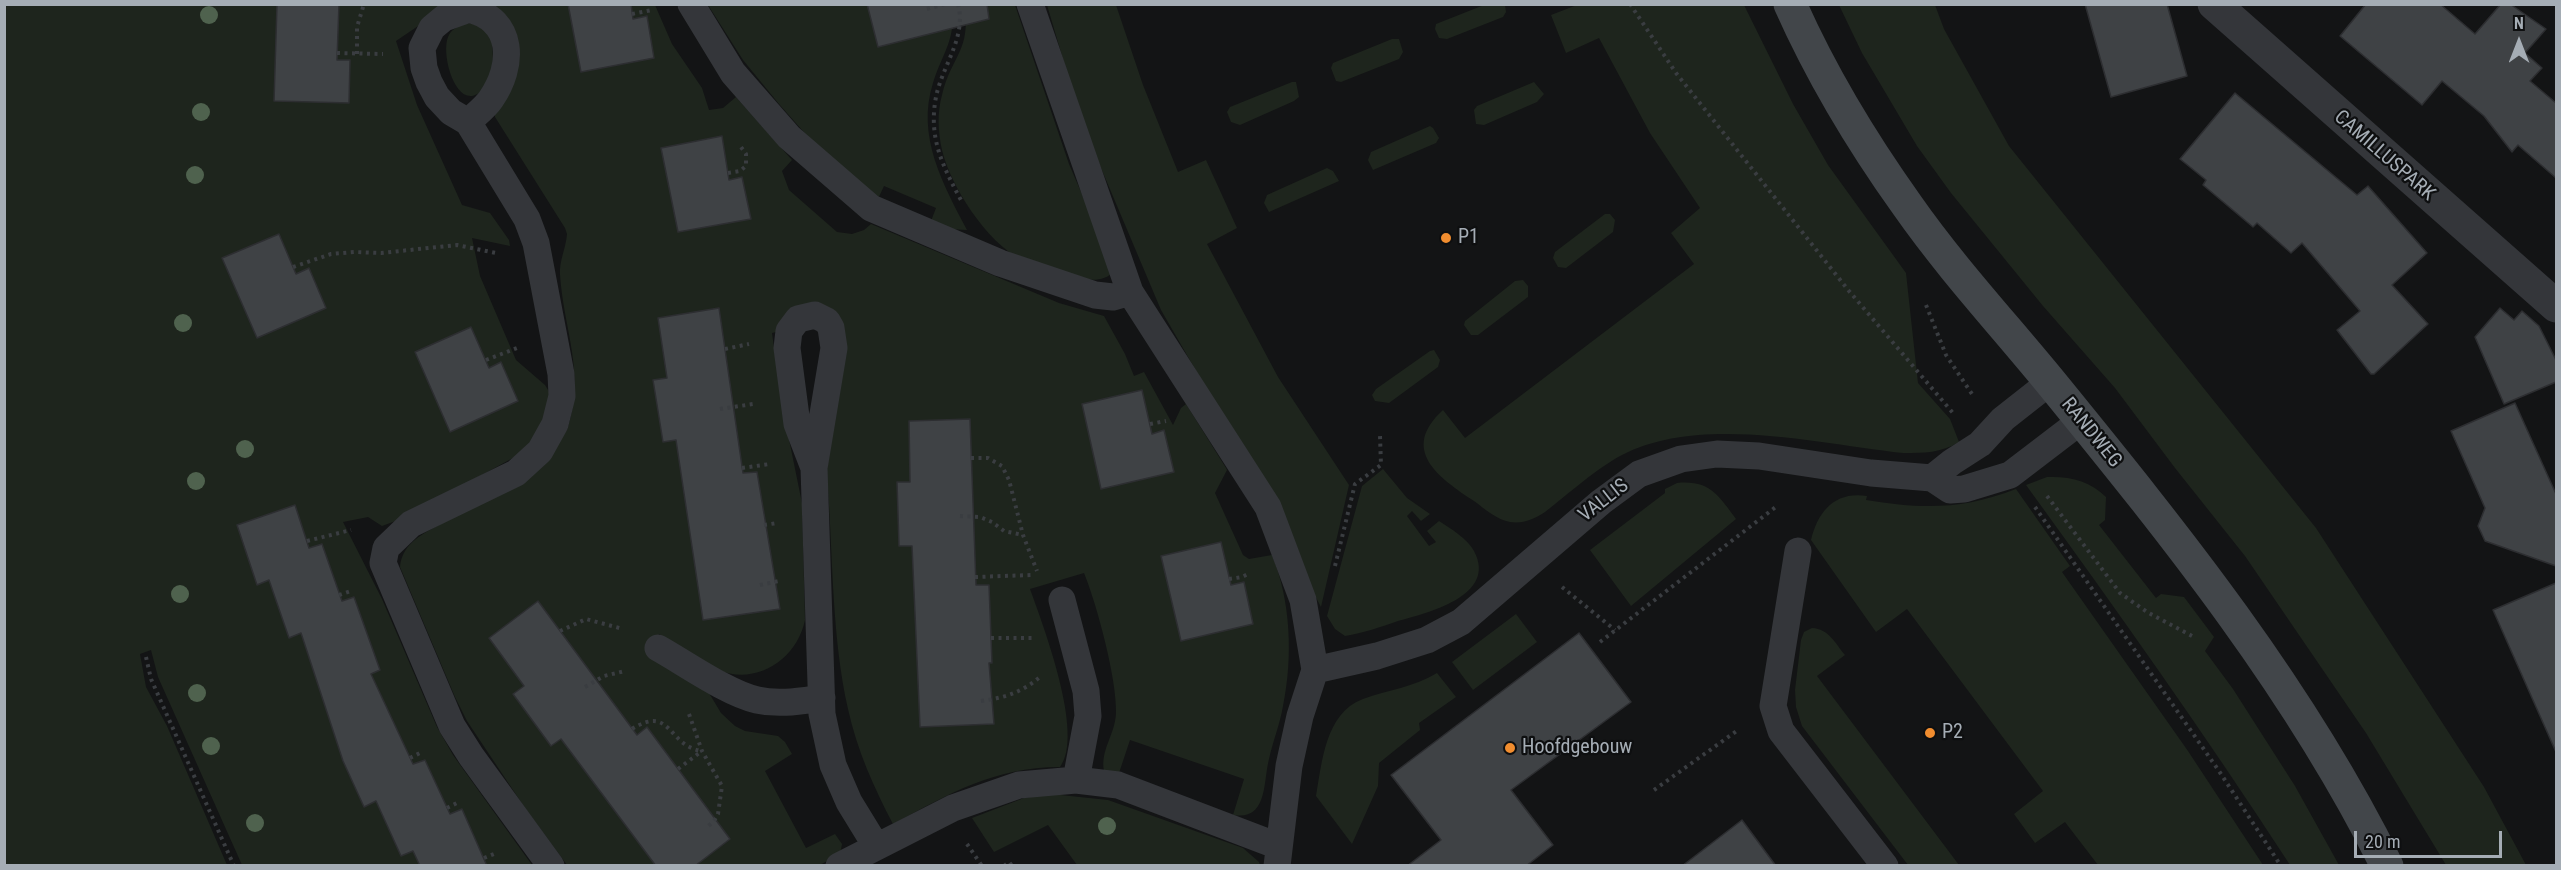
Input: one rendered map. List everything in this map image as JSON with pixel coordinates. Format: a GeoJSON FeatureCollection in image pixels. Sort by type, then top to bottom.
{"type":"FeatureCollection","features":[{"type":"Feature","properties":{"kind":"main road","name":"RANDWEG"},"geometry":{"type":"LineString","coordinates":[[1790,4],[1844,111],[1901,198],[1941,250],[2082,420],[2206,579],[2307,722],[2387,866]]}},
{"type":"Feature","properties":{"kind":"street","name":"CAMILLUSPARK"},"geometry":{"type":"LineString","coordinates":[[2214,4],[2556,306]]}},
{"type":"Feature","properties":{"kind":"lane"},"geometry":{"type":"LineString","coordinates":[[692,4],[733,73],[782,129],[871,208],[1000,263],[1095,295],[1113,297],[1130,292]]}},
{"type":"Feature","properties":{"kind":"lane"},"geometry":{"type":"LineString","coordinates":[[838,866],[953,808],[1019,784],[1076,780],[1118,785],[1278,856],[1291,756],[1300,716],[1315,670],[1303,600],[1268,507],[1130,292],[1030,4]]}},
{"type":"Feature","properties":{"kind":"lane"},"geometry":{"type":"LineString","coordinates":[[468,122],[527,219],[536,243],[561,374],[562,396],[555,424],[540,451],[516,473],[411,524],[386,548],[384,563],[452,726],[550,866]]}},
{"type":"Feature","properties":{"kind":"lane"},"geometry":{"type":"LineString","coordinates":[[1932,478],[1980,444],[2002,419],[2050,382]]}},
{"type":"Feature","properties":{"kind":"lane","name":"VALLIS"},"geometry":{"type":"LineString","coordinates":[[1315,670],[1377,656],[1427,640],[1461,622],[1529,561],[1601,502],[1639,474],[1681,459],[1717,454],[1759,456],[1888,475],[1932,478],[1950,490],[1976,487],[2010,475],[2082,420]]}},
{"type":"Feature","properties":{"kind":"lane"},"geometry":{"type":"LineString","coordinates":[[814,468],[822,714],[833,765],[849,802],[876,846]]}},
{"type":"Feature","properties":{"kind":"lane"},"geometry":{"type":"LineString","coordinates":[[1798,550],[1773,706],[1780,731],[1885,866]]}},
{"type":"Feature","properties":{"kind":"lane"},"geometry":{"type":"LineString","coordinates":[[1062,600],[1086,691],[1088,716],[1076,780]]}},
{"type":"Feature","properties":{"kind":"lane"},"geometry":{"type":"LineString","coordinates":[[658,648],[731,689],[756,700],[783,703],[822,698]]}},
{"type":"Feature","properties":{"kind":"path"},"geometry":{"type":"LineString","coordinates":[[357,54],[357,27],[364,4]]}},
{"type":"Feature","properties":{"kind":"path"},"geometry":{"type":"LineString","coordinates":[[927,9],[945,4]]}},
{"type":"Feature","properties":{"kind":"path"},"geometry":{"type":"LineString","coordinates":[[958,4],[961,14],[960,30],[936,95],[933,114],[940,160],[964,207]]}},
{"type":"Feature","properties":{"kind":"path"},"geometry":{"type":"LineString","coordinates":[[1630,4],[1676,73],[1857,299],[1960,421]]}},
{"type":"Feature","properties":{"kind":"path"},"geometry":{"type":"LineString","coordinates":[[293,267],[331,254],[355,252],[381,254],[457,245],[540,266]]}},
{"type":"Feature","properties":{"kind":"path"},"geometry":{"type":"LineString","coordinates":[[1332,576],[1355,484],[1381,465],[1380,436]]}},
{"type":"Feature","properties":{"kind":"path"},"geometry":{"type":"LineString","coordinates":[[971,458],[988,458],[1002,466],[1009,480],[1023,535],[1039,575],[975,577]]}},
{"type":"Feature","properties":{"kind":"path"},"geometry":{"type":"LineString","coordinates":[[2047,495],[2120,593],[2141,608],[2194,637]]}},
{"type":"Feature","properties":{"kind":"path"},"geometry":{"type":"LineString","coordinates":[[2033,505],[2149,669],[2281,866]]}},
{"type":"Feature","properties":{"kind":"path"},"geometry":{"type":"LineString","coordinates":[[1600,642],[1777,506]]}},
{"type":"Feature","properties":{"kind":"path"},"geometry":{"type":"LineString","coordinates":[[960,516],[980,517],[1004,531],[1023,535]]}},
{"type":"Feature","properties":{"kind":"path"},"geometry":{"type":"LineString","coordinates":[[1529,561],[1615,630]]}},
{"type":"Feature","properties":{"kind":"path"},"geometry":{"type":"LineString","coordinates":[[560,631],[578,621],[598,621],[644,638],[658,648]]}},
{"type":"Feature","properties":{"kind":"path"},"geometry":{"type":"LineString","coordinates":[[981,701],[1002,698],[1021,691],[1076,651]]}},
{"type":"Feature","properties":{"kind":"path"},"geometry":{"type":"LineString","coordinates":[[146,657],[152,679],[234,866]]}},
{"type":"Feature","properties":{"kind":"path"},"geometry":{"type":"LineString","coordinates":[[683,662],[679,682],[702,750],[722,786],[718,814],[714,821],[705,828]]}},
{"type":"Feature","properties":{"kind":"path"},"geometry":{"type":"LineString","coordinates":[[1654,789],[1773,706]]}},
{"type":"Feature","properties":{"kind":"path"},"geometry":{"type":"LineString","coordinates":[[632,729],[645,721],[658,722],[670,728],[689,749],[702,750]]}},
{"type":"Feature","properties":{"kind":"path"},"geometry":{"type":"LineString","coordinates":[[678,769],[702,750]]}},
{"type":"Feature","properties":{"kind":"path"},"geometry":{"type":"LineString","coordinates":[[1004,866],[1009,862],[1012,866]]}},
{"type":"Feature","properties":{"kind":"shaded area"},"geometry":{"type":"Polygon","coordinates":[[[5,5],[449,5],[396,41],[417,105],[462,205],[490,213],[509,240],[510,246],[472,238],[480,276],[516,360],[545,385],[550,393],[542,428],[522,453],[401,519],[382,526],[368,517],[343,522],[382,599],[437,727],[453,755],[532,865],[242,865],[158,677],[151,650],[140,654],[146,687],[167,726],[227,865],[5,866],[5,5]]]}},
{"type":"Feature","properties":{"kind":"shaded area"},"geometry":{"type":"Polygon","coordinates":[[[491,5],[655,5],[672,44],[702,88],[709,110],[723,108],[736,97],[792,160],[782,171],[789,190],[837,232],[852,234],[864,230],[871,224],[1059,303],[1104,316],[1134,376],[1144,372],[1173,425],[1181,408],[1186,404],[1226,468],[1215,493],[1243,555],[1249,559],[1272,555],[1278,573],[1286,610],[1288,669],[1280,719],[1269,759],[1262,798],[1253,812],[1233,815],[1244,779],[1130,740],[1118,776],[1104,771],[1104,756],[1115,721],[1115,699],[1105,642],[1084,573],[1030,589],[1052,653],[1065,706],[1068,731],[1066,752],[1060,767],[1036,768],[993,777],[933,802],[893,824],[873,783],[856,739],[848,709],[839,655],[828,489],[825,484],[836,403],[844,366],[837,317],[772,333],[782,405],[802,503],[805,620],[794,647],[773,666],[747,674],[733,674],[710,667],[659,634],[647,652],[709,693],[721,713],[735,726],[745,731],[778,736],[785,742],[792,754],[765,771],[806,848],[835,834],[842,844],[840,854],[818,866],[567,865],[525,808],[467,721],[400,567],[401,559],[412,542],[567,430],[572,409],[574,371],[560,275],[567,234],[495,117],[491,5]]]}},
{"type":"Feature","properties":{"kind":"shaded area"},"geometry":{"type":"Polygon","coordinates":[[[708,5],[952,5],[952,28],[948,46],[933,83],[928,122],[930,141],[941,177],[967,230],[948,229],[931,221],[936,208],[884,186],[878,199],[817,147],[743,60],[708,5]]]}},
{"type":"Feature","properties":{"kind":"shaded area"},"geometry":{"type":"Polygon","coordinates":[[[964,5],[1015,5],[1069,164],[1115,271],[1108,276],[1092,280],[1076,277],[1021,259],[1008,251],[983,227],[953,180],[942,150],[939,116],[940,102],[946,82],[963,43],[966,20],[964,5]]]}},
{"type":"Feature","properties":{"kind":"shaded area"},"geometry":{"type":"Polygon","coordinates":[[[1047,5],[1116,5],[1143,85],[1178,172],[1206,160],[1237,228],[1207,244],[1278,377],[1349,485],[1321,607],[1195,369],[1161,310],[1082,123],[1047,5]]]}},
{"type":"Feature","properties":{"kind":"shaded area"},"geometry":{"type":"Polygon","coordinates":[[[1484,5],[1505,5],[1506,12],[1503,17],[1447,39],[1439,38],[1435,29],[1436,24],[1484,5]]]}},
{"type":"Feature","properties":{"kind":"shaded area"},"geometry":{"type":"Polygon","coordinates":[[[1577,5],[1744,5],[1793,104],[1828,165],[1906,273],[1918,383],[1950,419],[1959,442],[1939,450],[1903,453],[1761,435],[1687,436],[1653,443],[1612,460],[1545,512],[1524,522],[1510,522],[1496,517],[1437,473],[1424,450],[1424,438],[1430,424],[1443,410],[1465,438],[1694,264],[1671,233],[1700,208],[1650,133],[1599,38],[1566,53],[1551,15],[1577,5]]]}},
{"type":"Feature","properties":{"kind":"shaded area"},"geometry":{"type":"Polygon","coordinates":[[[1839,5],[1935,5],[1944,29],[2009,146],[2316,528],[2484,787],[2526,865],[2446,865],[2366,733],[2245,556],[2115,388],[2043,306],[1951,193],[1917,146],[1862,53],[1839,5]]]}},
{"type":"Feature","properties":{"kind":"shaded area"},"geometry":{"type":"Polygon","coordinates":[[[466,23],[480,26],[488,34],[498,57],[485,87],[476,95],[467,96],[454,82],[449,70],[446,46],[451,32],[466,23]]]}},
{"type":"Feature","properties":{"kind":"shaded area"},"geometry":{"type":"Polygon","coordinates":[[[1392,39],[1399,39],[1403,52],[1399,59],[1341,82],[1336,81],[1331,68],[1333,63],[1392,39]]]}},
{"type":"Feature","properties":{"kind":"shaded area"},"geometry":{"type":"Polygon","coordinates":[[[1296,82],[1299,97],[1294,101],[1240,125],[1231,122],[1227,112],[1230,107],[1296,82]]]}},
{"type":"Feature","properties":{"kind":"shaded area"},"geometry":{"type":"Polygon","coordinates":[[[1534,82],[1544,94],[1537,102],[1484,125],[1476,124],[1474,110],[1477,106],[1534,82]]]}},
{"type":"Feature","properties":{"kind":"shaded area"},"geometry":{"type":"Polygon","coordinates":[[[1430,126],[1439,138],[1436,143],[1373,170],[1368,160],[1371,152],[1430,126]]]}},
{"type":"Feature","properties":{"kind":"shaded area"},"geometry":{"type":"Polygon","coordinates":[[[1327,168],[1333,171],[1339,181],[1269,212],[1264,203],[1267,195],[1327,168]]]}},
{"type":"Feature","properties":{"kind":"shaded area"},"geometry":{"type":"Polygon","coordinates":[[[1605,214],[1610,214],[1615,220],[1613,232],[1566,268],[1558,267],[1553,258],[1555,252],[1605,214]]]}},
{"type":"Feature","properties":{"kind":"shaded area"},"geometry":{"type":"Polygon","coordinates":[[[1523,280],[1528,286],[1528,297],[1478,335],[1471,335],[1464,325],[1465,321],[1515,281],[1523,280]]]}},
{"type":"Feature","properties":{"kind":"shaded area"},"geometry":{"type":"Polygon","coordinates":[[[1434,350],[1440,360],[1438,367],[1389,403],[1375,401],[1372,395],[1376,389],[1434,350]]]}},
{"type":"Feature","properties":{"kind":"shaded area"},"geometry":{"type":"Polygon","coordinates":[[[1383,469],[1407,498],[1430,514],[1421,521],[1412,511],[1407,516],[1429,546],[1436,542],[1427,531],[1439,521],[1471,546],[1479,567],[1476,580],[1468,591],[1456,600],[1425,613],[1345,636],[1335,629],[1327,616],[1362,486],[1383,469]]]}},
{"type":"Feature","properties":{"kind":"shaded area"},"geometry":{"type":"Polygon","coordinates":[[[2047,477],[2064,477],[2086,483],[2106,497],[2105,520],[2099,525],[2156,598],[2161,594],[2184,597],[2214,637],[2205,651],[2233,689],[2295,786],[2339,865],[2290,865],[2161,674],[2026,485],[2047,477]]]}},
{"type":"Feature","properties":{"kind":"shaded area"},"geometry":{"type":"Polygon","coordinates":[[[1677,483],[1698,484],[1712,491],[1736,519],[1631,606],[1590,550],[1665,493],[1665,489],[1677,483]]]}},
{"type":"Feature","properties":{"kind":"shaded area"},"geometry":{"type":"Polygon","coordinates":[[[2016,489],[2070,566],[2062,572],[2188,751],[2263,865],[2098,865],[2065,822],[2035,843],[2014,814],[2043,791],[1907,609],[1876,632],[1811,540],[1823,512],[1837,500],[1846,497],[1867,496],[1866,500],[1905,505],[1942,506],[1978,501],[2016,489]]]}},
{"type":"Feature","properties":{"kind":"shaded area"},"geometry":{"type":"Polygon","coordinates":[[[1516,614],[1537,642],[1473,690],[1452,662],[1516,614]]]}},
{"type":"Feature","properties":{"kind":"shaded area"},"geometry":{"type":"Polygon","coordinates":[[[1812,628],[1827,634],[1845,655],[1817,676],[1959,865],[1908,865],[1802,726],[1796,707],[1795,690],[1801,640],[1804,632],[1812,628]]]}},
{"type":"Feature","properties":{"kind":"shaded area"},"geometry":{"type":"Polygon","coordinates":[[[1437,673],[1456,697],[1419,723],[1420,730],[1379,763],[1378,786],[1352,844],[1316,796],[1323,754],[1333,727],[1340,715],[1363,699],[1410,685],[1437,673]]]}},
{"type":"Feature","properties":{"kind":"shaded area"},"geometry":{"type":"Polygon","coordinates":[[[1051,794],[1108,800],[1243,848],[1260,865],[1077,865],[1048,825],[994,852],[972,818],[1024,798],[1051,794]]]}},
{"type":"Feature","properties":{"kind":"building"},"geometry":{"type":"Polygon","coordinates":[[[277,4],[339,4],[337,60],[350,60],[349,103],[274,101],[277,4]]]}},
{"type":"Feature","properties":{"kind":"building"},"geometry":{"type":"Polygon","coordinates":[[[568,4],[631,4],[633,19],[647,16],[654,58],[581,72],[568,4]]]}},
{"type":"Feature","properties":{"kind":"building"},"geometry":{"type":"Polygon","coordinates":[[[867,4],[987,4],[989,19],[878,47],[867,4]]]}},
{"type":"Feature","properties":{"kind":"building"},"geometry":{"type":"Polygon","coordinates":[[[2085,4],[2167,4],[2187,76],[2111,97],[2085,4]]]}},
{"type":"Feature","properties":{"kind":"building"},"geometry":{"type":"Polygon","coordinates":[[[2366,4],[2440,4],[2475,34],[2501,4],[2510,4],[2546,29],[2525,53],[2542,68],[2530,81],[2556,103],[2556,178],[2518,145],[2512,152],[2484,116],[2442,81],[2422,105],[2340,36],[2366,4]]]}},
{"type":"Feature","properties":{"kind":"building"},"geometry":{"type":"Polygon","coordinates":[[[2235,93],[2357,195],[2368,186],[2427,253],[2392,285],[2428,324],[2374,374],[2371,374],[2337,330],[2360,311],[2302,243],[2291,253],[2257,223],[2253,227],[2203,185],[2206,180],[2180,159],[2235,93]]]}},
{"type":"Feature","properties":{"kind":"building"},"geometry":{"type":"Polygon","coordinates":[[[722,136],[729,180],[742,177],[751,219],[678,232],[661,148],[722,136]]]}},
{"type":"Feature","properties":{"kind":"building"},"geometry":{"type":"Polygon","coordinates":[[[279,234],[296,274],[309,268],[326,308],[257,338],[222,258],[279,234]]]}},
{"type":"Feature","properties":{"kind":"building"},"geometry":{"type":"Polygon","coordinates":[[[719,308],[743,473],[757,472],[780,609],[703,620],[676,440],[663,442],[653,380],[667,378],[658,318],[719,308]]]}},
{"type":"Feature","properties":{"kind":"building"},"geometry":{"type":"Polygon","coordinates":[[[2500,308],[2514,320],[2522,311],[2539,326],[2556,360],[2556,382],[2504,404],[2475,337],[2500,308]]]}},
{"type":"Feature","properties":{"kind":"building"},"geometry":{"type":"Polygon","coordinates":[[[471,327],[489,368],[501,362],[518,401],[450,432],[415,352],[471,327]]]}},
{"type":"Feature","properties":{"kind":"building"},"geometry":{"type":"Polygon","coordinates":[[[1142,390],[1152,434],[1164,430],[1174,472],[1101,489],[1082,404],[1142,390]]]}},
{"type":"Feature","properties":{"kind":"building"},"geometry":{"type":"Polygon","coordinates":[[[2515,403],[2556,494],[2556,566],[2485,541],[2478,526],[2485,508],[2451,431],[2515,403]]]}},
{"type":"Feature","properties":{"kind":"building"},"geometry":{"type":"Polygon","coordinates":[[[970,419],[976,585],[989,585],[992,663],[989,663],[994,724],[920,727],[912,546],[899,546],[897,482],[910,482],[909,421],[970,419]]]}},
{"type":"Feature","properties":{"kind":"building"},"geometry":{"type":"Polygon","coordinates":[[[295,505],[309,548],[322,544],[342,601],[354,597],[380,670],[371,674],[413,764],[425,760],[450,814],[462,809],[487,866],[420,866],[413,851],[401,856],[376,801],[364,807],[343,761],[301,633],[289,638],[269,580],[257,585],[237,525],[295,505]]]}},
{"type":"Feature","properties":{"kind":"building"},"geometry":{"type":"Polygon","coordinates":[[[1221,542],[1231,585],[1244,582],[1253,624],[1181,641],[1161,556],[1221,542]]]}},
{"type":"Feature","properties":{"kind":"building"},"geometry":{"type":"Polygon","coordinates":[[[2556,583],[2556,752],[2493,610],[2556,583]]]}},
{"type":"Feature","properties":{"kind":"building"},"geometry":{"type":"Polygon","coordinates":[[[538,601],[637,735],[647,727],[730,839],[695,866],[656,866],[561,739],[551,746],[513,694],[524,686],[489,638],[538,601]]]}},
{"type":"Feature","properties":{"kind":"building","name":"Hoofdgebouw"},"geometry":{"type":"Polygon","coordinates":[[[1579,633],[1631,702],[1511,790],[1553,845],[1526,866],[1407,866],[1441,840],[1391,775],[1579,633]]]}},
{"type":"Feature","properties":{"kind":"building"},"geometry":{"type":"Polygon","coordinates":[[[1742,820],[1776,866],[1682,866],[1742,820]]]}},
{"type":"Feature","properties":{"kind":"place","name":"P1"},"geometry":{"type":"Point","coordinates":[1446,238]}},
{"type":"Feature","properties":{"kind":"place","name":"P2"},"geometry":{"type":"Point","coordinates":[1930,733]}},
{"type":"Feature","properties":{"kind":"place","name":"Hoofdgebouw"},"geometry":{"type":"Point","coordinates":[1510,748]}}]}
